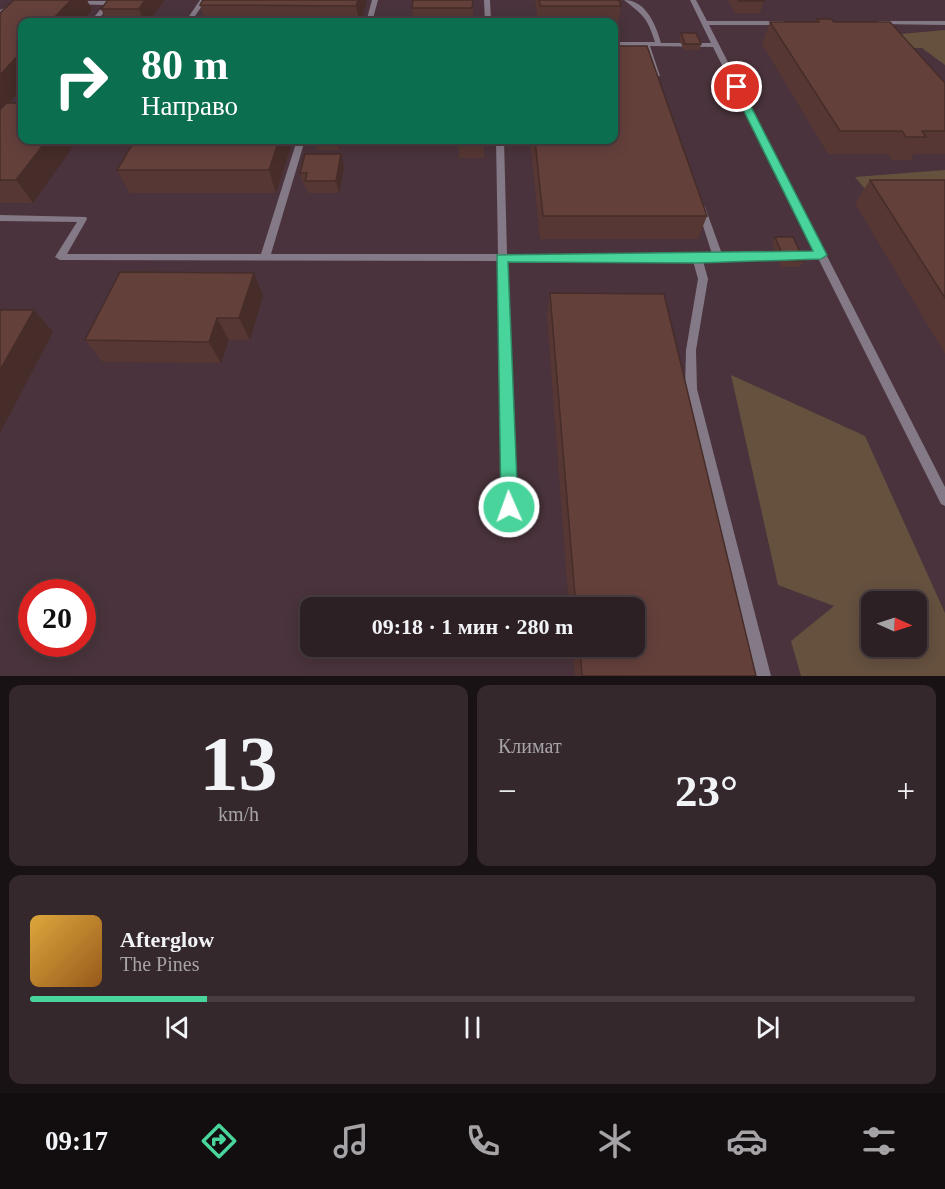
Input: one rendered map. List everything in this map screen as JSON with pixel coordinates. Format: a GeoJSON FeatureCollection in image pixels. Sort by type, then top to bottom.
{"type":"FeatureCollection","features":[{"type":"Feature","properties":{"kind":"lane"},"geometry":{"type":"LineString","coordinates":[[191,18],[203,0]]}},
{"type":"Feature","properties":{"kind":"lane"},"geometry":{"type":"LineString","coordinates":[[370,18],[375,0]]}},
{"type":"Feature","properties":{"kind":"lane"},"geometry":{"type":"LineString","coordinates":[[487,0],[488,18]]}},
{"type":"Feature","properties":{"kind":"lane"},"geometry":{"type":"LineString","coordinates":[[627,0],[643,9],[650,17],[659,45]]}},
{"type":"Feature","properties":{"kind":"lane"},"geometry":{"type":"LineString","coordinates":[[693,0],[945,500]]}},
{"type":"Feature","properties":{"kind":"lane"},"geometry":{"type":"LineString","coordinates":[[0,12],[25,2]]}},
{"type":"Feature","properties":{"kind":"lane"},"geometry":{"type":"LineString","coordinates":[[61,2],[109,3],[96,18]]}},
{"type":"Feature","properties":{"kind":"lane"},"geometry":{"type":"LineString","coordinates":[[705,23],[796,23]]}},
{"type":"Feature","properties":{"kind":"lane"},"geometry":{"type":"LineString","coordinates":[[865,23],[945,23]]}},
{"type":"Feature","properties":{"kind":"lane"},"geometry":{"type":"LineString","coordinates":[[618,44],[716,45]]}},
{"type":"Feature","properties":{"kind":"lane"},"geometry":{"type":"LineString","coordinates":[[646,45],[662,89]]}},
{"type":"Feature","properties":{"kind":"lane"},"geometry":{"type":"LineString","coordinates":[[265,257],[300,144]]}},
{"type":"Feature","properties":{"kind":"lane"},"geometry":{"type":"LineString","coordinates":[[500,144],[509,507]]}},
{"type":"Feature","properties":{"kind":"lane"},"geometry":{"type":"LineString","coordinates":[[699,201],[718,257]]}},
{"type":"Feature","properties":{"kind":"lane"},"geometry":{"type":"LineString","coordinates":[[0,218],[83,219],[60,257],[697,258],[821,255]]}},
{"type":"Feature","properties":{"kind":"lane"},"geometry":{"type":"LineString","coordinates":[[697,258],[703,279],[691,350],[691,389],[763,676]]}},
{"type":"Feature","properties":{"kind":"shaded area"},"geometry":{"type":"Polygon","coordinates":[[[0,0],[945,0],[945,676],[0,676],[0,0]]]}},
{"type":"Feature","properties":{"kind":"shaded area"},"geometry":{"type":"Polygon","coordinates":[[[945,30],[945,65],[922,48],[907,48],[901,34],[945,30]]]}},
{"type":"Feature","properties":{"kind":"shaded area"},"geometry":{"type":"Polygon","coordinates":[[[945,170],[945,202],[870,195],[855,177],[945,170]]]}},
{"type":"Feature","properties":{"kind":"shaded area"},"geometry":{"type":"Polygon","coordinates":[[[731,375],[865,436],[945,613],[945,676],[801,676],[791,641],[834,606],[778,585],[731,375]]]}},
{"type":"Feature","properties":{"kind":"building"},"geometry":{"type":"Polygon","coordinates":[[[14,0],[71,0],[54,18],[18,18],[18,55],[0,75],[0,13],[14,0]]]}},
{"type":"Feature","properties":{"kind":"building"},"geometry":{"type":"Polygon","coordinates":[[[108,0],[145,0],[139,9],[101,9],[108,0]]]}},
{"type":"Feature","properties":{"kind":"building"},"geometry":{"type":"Polygon","coordinates":[[[203,0],[358,0],[356,6],[200,5],[203,0]]]}},
{"type":"Feature","properties":{"kind":"building"},"geometry":{"type":"Polygon","coordinates":[[[413,0],[473,0],[472,8],[412,8],[413,0]]]}},
{"type":"Feature","properties":{"kind":"building"},"geometry":{"type":"Polygon","coordinates":[[[539,0],[619,0],[621,6],[540,6],[539,0]]]}},
{"type":"Feature","properties":{"kind":"building"},"geometry":{"type":"Polygon","coordinates":[[[763,0],[764,1],[739,1],[763,0]]]}},
{"type":"Feature","properties":{"kind":"building"},"geometry":{"type":"Polygon","coordinates":[[[817,19],[831,19],[834,22],[890,22],[945,83],[945,131],[922,131],[926,137],[906,137],[902,131],[840,131],[770,22],[819,22],[817,19]]]}},
{"type":"Feature","properties":{"kind":"building"},"geometry":{"type":"Polygon","coordinates":[[[681,33],[696,33],[701,44],[685,44],[681,33]]]}},
{"type":"Feature","properties":{"kind":"building"},"geometry":{"type":"Polygon","coordinates":[[[618,46],[647,46],[707,216],[543,216],[535,144],[618,144],[618,46]]]}},
{"type":"Feature","properties":{"kind":"building"},"geometry":{"type":"Polygon","coordinates":[[[6,103],[18,103],[18,144],[44,144],[16,180],[0,180],[0,110],[6,103]]]}},
{"type":"Feature","properties":{"kind":"building"},"geometry":{"type":"Polygon","coordinates":[[[133,144],[278,144],[269,170],[117,170],[133,144]]]}},
{"type":"Feature","properties":{"kind":"building"},"geometry":{"type":"Polygon","coordinates":[[[459,144],[484,144],[484,145],[459,144]]]}},
{"type":"Feature","properties":{"kind":"building"},"geometry":{"type":"Polygon","coordinates":[[[305,154],[341,154],[336,181],[305,181],[307,173],[300,173],[305,154]]]}},
{"type":"Feature","properties":{"kind":"building"},"geometry":{"type":"Polygon","coordinates":[[[870,180],[945,180],[945,298],[870,180]]]}},
{"type":"Feature","properties":{"kind":"building"},"geometry":{"type":"Polygon","coordinates":[[[775,237],[793,237],[804,261],[785,260],[775,237]]]}},
{"type":"Feature","properties":{"kind":"building"},"geometry":{"type":"Polygon","coordinates":[[[120,272],[254,273],[239,318],[217,318],[209,342],[85,340],[120,272]]]}},
{"type":"Feature","properties":{"kind":"building"},"geometry":{"type":"Polygon","coordinates":[[[550,293],[664,294],[756,676],[582,676],[581,657],[645,657],[645,597],[575,597],[550,293]]]}},
{"type":"Feature","properties":{"kind":"building"},"geometry":{"type":"Polygon","coordinates":[[[0,310],[34,310],[0,370],[0,310]]]}},
{"type":"Feature","properties":{"kind":"route"},"geometry":{"type":"LineString","coordinates":[[509,507],[502,258],[697,258],[821,255],[737,87]]}}]}
